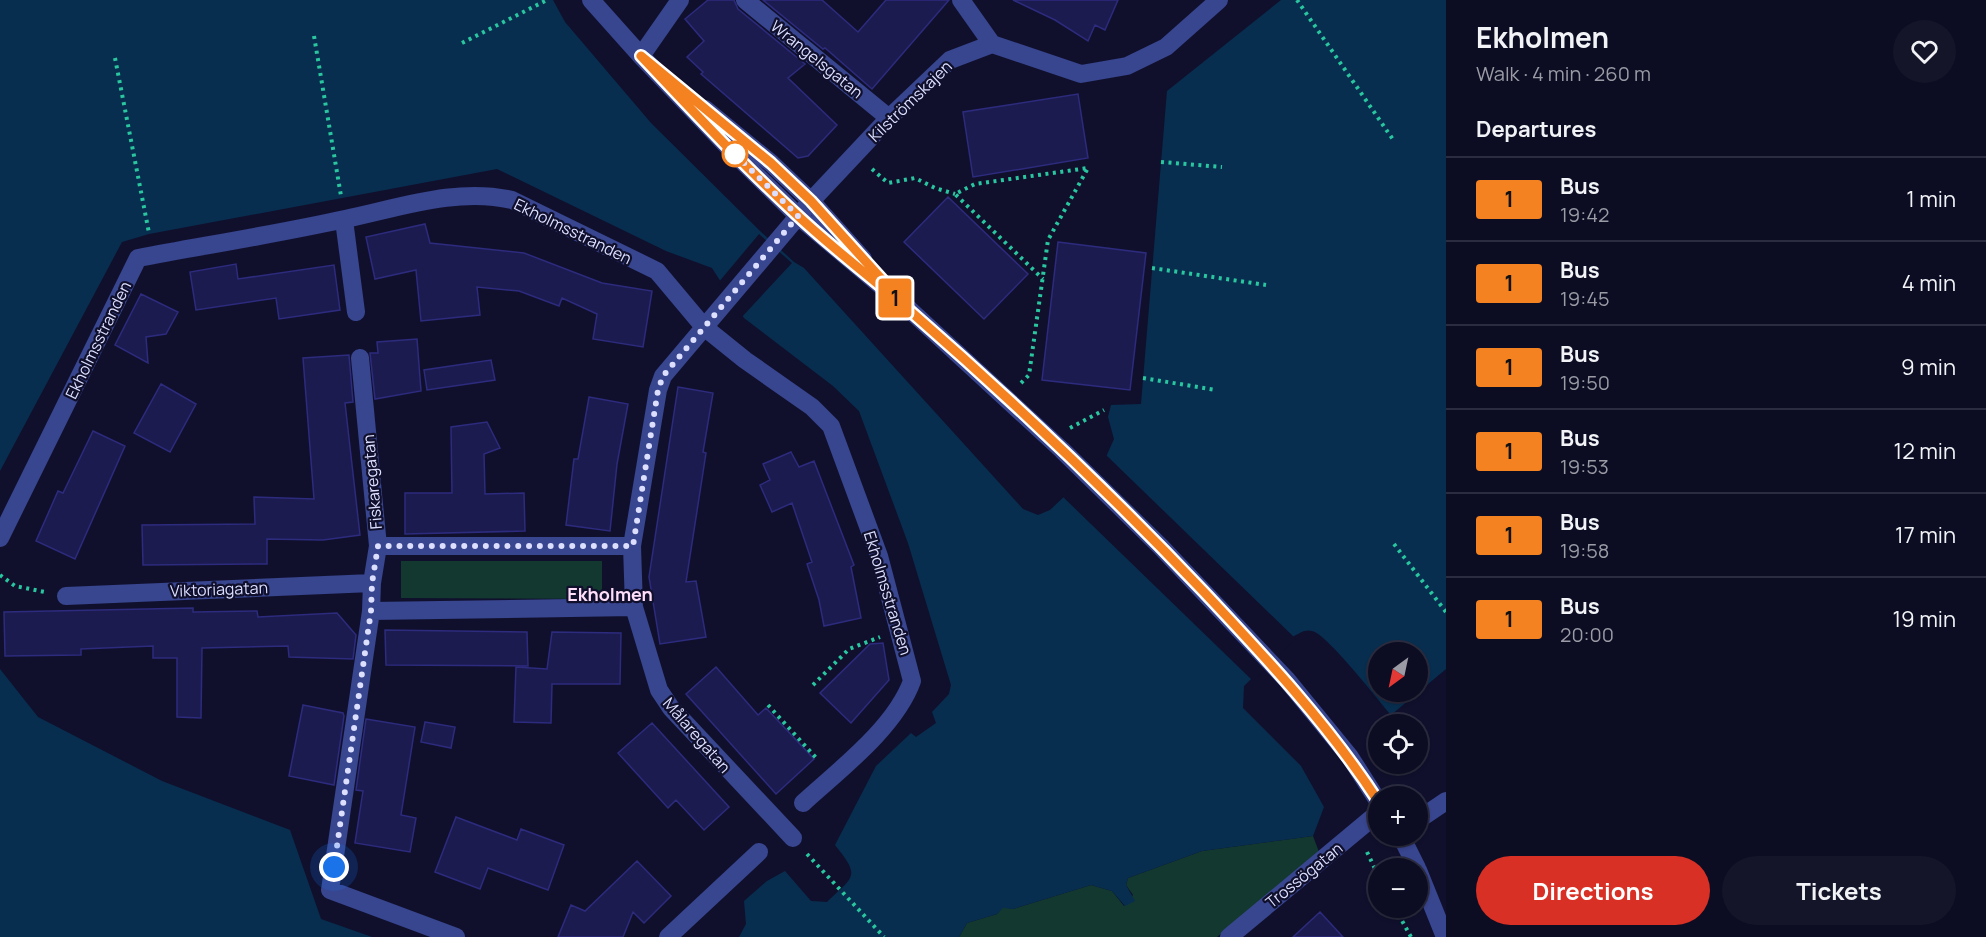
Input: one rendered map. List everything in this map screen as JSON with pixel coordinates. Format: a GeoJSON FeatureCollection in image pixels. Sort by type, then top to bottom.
{"type":"FeatureCollection","features":[{"type":"Feature","properties":{"kind":"street"},"geometry":{"type":"LineString","coordinates":[[591,0],[598,11],[641,56],[798,216],[910,310],[1062,450],[1161,547],[1287,680],[1350,757],[1368,786]]}},
{"type":"Feature","properties":{"kind":"street"},"geometry":{"type":"LineString","coordinates":[[641,56],[680,0]]}},
{"type":"Feature","properties":{"kind":"street","name":"Wrangelsgatan"},"geometry":{"type":"LineString","coordinates":[[745,0],[889,118]]}},
{"type":"Feature","properties":{"kind":"street"},"geometry":{"type":"LineString","coordinates":[[961,0],[992,44],[1081,74],[1127,66],[1166,46],[1219,0]]}},
{"type":"Feature","properties":{"kind":"street","name":"Kilströmskajen"},"geometry":{"type":"LineString","coordinates":[[811,201],[889,118],[950,60],[992,44]]}},
{"type":"Feature","properties":{"kind":"street"},"geometry":{"type":"LineString","coordinates":[[641,56],[771,163],[811,201],[910,310]]}},
{"type":"Feature","properties":{"kind":"street","name":"Ekholmsstranden"},"geometry":{"type":"LineString","coordinates":[[0,538],[138,258],[344,220],[425,202],[493,196],[512,201],[657,271],[704,327],[744,360],[812,407],[831,426],[879,556],[912,681],[905,700],[862,748],[803,803]]}},
{"type":"Feature","properties":{"kind":"street","name":"Målaregatan"},"geometry":{"type":"LineString","coordinates":[[793,838],[670,708],[659,690],[634,607],[633,546],[658,390],[663,376],[811,201]]}},
{"type":"Feature","properties":{"kind":"street"},"geometry":{"type":"LineString","coordinates":[[344,220],[356,312]]}},
{"type":"Feature","properties":{"kind":"street","name":"Fiskaregatan"},"geometry":{"type":"LineString","coordinates":[[360,358],[378,546],[372,583],[371,611],[330,890],[456,937]]}},
{"type":"Feature","properties":{"kind":"street"},"geometry":{"type":"LineString","coordinates":[[378,546],[633,546]]}},
{"type":"Feature","properties":{"kind":"street","name":"Viktoriagatan"},"geometry":{"type":"LineString","coordinates":[[66,596],[372,583]]}},
{"type":"Feature","properties":{"kind":"street"},"geometry":{"type":"LineString","coordinates":[[371,611],[634,607]]}},
{"type":"Feature","properties":{"kind":"street"},"geometry":{"type":"LineString","coordinates":[[1428,813],[1446,801]]}},
{"type":"Feature","properties":{"kind":"street","name":"Trossögatan"},"geometry":{"type":"LineString","coordinates":[[1229,937],[1368,821]]}},
{"type":"Feature","properties":{"kind":"street"},"geometry":{"type":"LineString","coordinates":[[668,937],[759,852]]}},
{"type":"Feature","properties":{"kind":"street"},"geometry":{"type":"LineString","coordinates":[[1428,896],[1445,937]]}},
{"type":"Feature","properties":{"kind":"path"},"geometry":{"type":"LineString","coordinates":[[462,43],[547,0]]}},
{"type":"Feature","properties":{"kind":"path"},"geometry":{"type":"LineString","coordinates":[[1297,0],[1394,141]]}},
{"type":"Feature","properties":{"kind":"path"},"geometry":{"type":"LineString","coordinates":[[314,36],[341,196]]}},
{"type":"Feature","properties":{"kind":"path"},"geometry":{"type":"LineString","coordinates":[[115,58],[149,234]]}},
{"type":"Feature","properties":{"kind":"path"},"geometry":{"type":"LineString","coordinates":[[1161,162],[1222,167]]}},
{"type":"Feature","properties":{"kind":"path"},"geometry":{"type":"LineString","coordinates":[[955,195],[975,184],[1088,168],[1048,240],[1029,375],[1006,398]]}},
{"type":"Feature","properties":{"kind":"path"},"geometry":{"type":"LineString","coordinates":[[888,183],[915,178],[955,195],[1042,279]]}},
{"type":"Feature","properties":{"kind":"path"},"geometry":{"type":"LineString","coordinates":[[1152,268],[1266,285]]}},
{"type":"Feature","properties":{"kind":"path"},"geometry":{"type":"LineString","coordinates":[[1143,378],[1216,390]]}},
{"type":"Feature","properties":{"kind":"path"},"geometry":{"type":"LineString","coordinates":[[1070,428],[1104,410]]}},
{"type":"Feature","properties":{"kind":"path"},"geometry":{"type":"LineString","coordinates":[[1394,544],[1446,612]]}},
{"type":"Feature","properties":{"kind":"path"},"geometry":{"type":"LineString","coordinates":[[0,575],[15,586],[66,596]]}},
{"type":"Feature","properties":{"kind":"path"},"geometry":{"type":"LineString","coordinates":[[813,685],[849,649],[900,630]]}},
{"type":"Feature","properties":{"kind":"path"},"geometry":{"type":"LineString","coordinates":[[768,705],[832,776]]}},
{"type":"Feature","properties":{"kind":"path"},"geometry":{"type":"LineString","coordinates":[[793,838],[884,937]]}},
{"type":"Feature","properties":{"kind":"path"},"geometry":{"type":"LineString","coordinates":[[1401,918],[1411,937]]}},
{"type":"Feature","properties":{"kind":"green space"},"geometry":{"type":"Polygon","coordinates":[[[401,561],[602,561],[602,599],[401,598],[401,561]]]}},
{"type":"Feature","properties":{"kind":"green space"},"geometry":{"type":"Polygon","coordinates":[[[1313,836],[1319,852],[1217,937],[959,937],[967,923],[997,914],[1003,907],[1013,909],[1091,885],[1112,891],[1124,906],[1133,895],[1126,885],[1128,878],[1202,851],[1313,836]]]}},
{"type":"Feature","properties":{"kind":"water"},"geometry":{"type":"Polygon","coordinates":[[[0,0],[553,0],[565,22],[651,123],[760,231],[794,262],[804,268],[1023,509],[1038,515],[1050,510],[1106,457],[1114,439],[1108,417],[1111,405],[1141,404],[1167,91],[1281,0],[1446,0],[1446,669],[1428,684],[1428,642],[1368,642],[1368,688],[1329,643],[1312,631],[1307,631],[1294,636],[1244,686],[1243,708],[1301,766],[1324,807],[1313,836],[1202,851],[1128,878],[1126,885],[1135,901],[1125,906],[1112,891],[1091,885],[1013,909],[1003,908],[997,914],[967,923],[959,937],[739,937],[746,924],[744,901],[767,881],[785,871],[811,901],[827,902],[843,887],[851,876],[851,870],[835,845],[876,766],[911,733],[916,737],[936,723],[932,712],[949,694],[951,685],[908,543],[859,411],[833,386],[744,318],[712,268],[666,251],[497,169],[149,234],[122,242],[0,471],[0,0]]]}},
{"type":"Feature","properties":{"kind":"water"},"geometry":{"type":"Polygon","coordinates":[[[0,669],[38,717],[162,781],[290,830],[321,919],[372,937],[0,937],[0,669]]]}},
{"type":"Feature","properties":{"kind":"water"},"geometry":{"type":"Polygon","coordinates":[[[1380,702],[1407,702],[1392,714],[1380,702]]]}},
{"type":"Feature","properties":{"kind":"pier"},"geometry":{"type":"Polygon","coordinates":[[[759,234],[792,263],[741,318],[718,283],[759,234]]]}},
{"type":"Feature","properties":{"kind":"pier"},"geometry":{"type":"Polygon","coordinates":[[[1104,453],[1296,639],[1253,681],[1062,496],[1104,453]]]}},
{"type":"Feature","properties":{"kind":"building"},"geometry":{"type":"Polygon","coordinates":[[[708,0],[734,0],[738,9],[805,64],[788,78],[837,125],[808,156],[798,158],[701,74],[703,72],[687,57],[704,41],[685,19],[708,0]]]}},
{"type":"Feature","properties":{"kind":"building"},"geometry":{"type":"Polygon","coordinates":[[[763,0],[822,0],[858,32],[886,0],[949,0],[872,89],[825,48],[823,49],[763,0]]]}},
{"type":"Feature","properties":{"kind":"building"},"geometry":{"type":"Polygon","coordinates":[[[1013,0],[1118,0],[1105,30],[1095,25],[1088,41],[1055,20],[1013,0]]]}},
{"type":"Feature","properties":{"kind":"building"},"geometry":{"type":"Polygon","coordinates":[[[1078,94],[1088,158],[973,177],[963,112],[1078,94]]]}},
{"type":"Feature","properties":{"kind":"building"},"geometry":{"type":"Polygon","coordinates":[[[948,197],[1028,274],[984,319],[904,242],[948,197]]]}},
{"type":"Feature","properties":{"kind":"building"},"geometry":{"type":"Polygon","coordinates":[[[425,224],[430,243],[524,253],[602,283],[652,291],[643,347],[593,339],[597,314],[562,298],[559,306],[519,291],[477,287],[480,315],[421,321],[416,270],[375,279],[366,237],[425,224]]]}},
{"type":"Feature","properties":{"kind":"building"},"geometry":{"type":"Polygon","coordinates":[[[1058,242],[1146,253],[1130,390],[1042,380],[1058,242]]]}},
{"type":"Feature","properties":{"kind":"building"},"geometry":{"type":"Polygon","coordinates":[[[236,264],[238,279],[334,265],[340,310],[279,319],[276,298],[196,310],[190,272],[236,264]]]}},
{"type":"Feature","properties":{"kind":"building"},"geometry":{"type":"Polygon","coordinates":[[[141,294],[178,312],[166,334],[146,337],[148,363],[115,345],[141,294]]]}},
{"type":"Feature","properties":{"kind":"building"},"geometry":{"type":"Polygon","coordinates":[[[417,339],[421,391],[375,399],[370,353],[378,353],[377,342],[417,339]]]}},
{"type":"Feature","properties":{"kind":"building"},"geometry":{"type":"Polygon","coordinates":[[[349,355],[353,402],[345,403],[360,535],[323,540],[267,539],[267,564],[143,565],[142,525],[255,524],[254,497],[314,499],[303,358],[349,355]]]}},
{"type":"Feature","properties":{"kind":"building"},"geometry":{"type":"Polygon","coordinates":[[[491,360],[495,380],[427,390],[424,370],[491,360]]]}},
{"type":"Feature","properties":{"kind":"building"},"geometry":{"type":"Polygon","coordinates":[[[161,384],[196,404],[170,452],[134,433],[161,384]]]}},
{"type":"Feature","properties":{"kind":"building"},"geometry":{"type":"Polygon","coordinates":[[[678,387],[713,393],[686,582],[696,581],[706,637],[660,644],[649,577],[678,387]]]}},
{"type":"Feature","properties":{"kind":"building"},"geometry":{"type":"Polygon","coordinates":[[[589,397],[628,404],[617,464],[610,531],[566,525],[574,459],[578,459],[589,397]]]}},
{"type":"Feature","properties":{"kind":"building"},"geometry":{"type":"Polygon","coordinates":[[[487,422],[500,448],[484,454],[485,494],[524,493],[525,531],[405,534],[405,493],[452,493],[451,427],[487,422]]]}},
{"type":"Feature","properties":{"kind":"building"},"geometry":{"type":"Polygon","coordinates":[[[93,431],[125,446],[75,559],[36,541],[58,491],[63,493],[93,431]]]}},
{"type":"Feature","properties":{"kind":"building"},"geometry":{"type":"Polygon","coordinates":[[[791,452],[799,467],[814,461],[854,565],[851,567],[861,618],[824,626],[819,600],[807,564],[812,562],[792,503],[772,512],[760,485],[770,480],[763,464],[791,452]]]}},
{"type":"Feature","properties":{"kind":"building"},"geometry":{"type":"Polygon","coordinates":[[[193,608],[193,612],[257,611],[258,617],[337,613],[356,635],[353,659],[289,657],[288,646],[202,648],[201,718],[177,717],[177,658],[153,658],[153,646],[81,649],[81,655],[5,656],[4,612],[193,608]]]}},
{"type":"Feature","properties":{"kind":"building"},"geometry":{"type":"Polygon","coordinates":[[[385,630],[527,632],[528,666],[386,665],[385,630]]]}},
{"type":"Feature","properties":{"kind":"building"},"geometry":{"type":"Polygon","coordinates":[[[552,632],[621,633],[620,684],[552,684],[551,723],[514,722],[516,667],[547,669],[552,632]]]}},
{"type":"Feature","properties":{"kind":"building"},"geometry":{"type":"Polygon","coordinates":[[[883,643],[889,680],[851,723],[820,693],[870,644],[883,643]]]}},
{"type":"Feature","properties":{"kind":"building"},"geometry":{"type":"Polygon","coordinates":[[[716,667],[758,715],[766,708],[814,759],[776,794],[686,694],[716,667]]]}},
{"type":"Feature","properties":{"kind":"building"},"geometry":{"type":"Polygon","coordinates":[[[303,705],[343,713],[334,785],[289,776],[303,705]]]}},
{"type":"Feature","properties":{"kind":"building"},"geometry":{"type":"Polygon","coordinates":[[[366,719],[415,727],[401,815],[416,818],[410,852],[355,843],[363,791],[356,790],[366,719]]]}},
{"type":"Feature","properties":{"kind":"building"},"geometry":{"type":"Polygon","coordinates":[[[425,722],[455,727],[451,748],[421,742],[425,722]]]}},
{"type":"Feature","properties":{"kind":"building"},"geometry":{"type":"Polygon","coordinates":[[[652,723],[729,807],[704,830],[676,800],[668,808],[618,753],[652,723]]]}},
{"type":"Feature","properties":{"kind":"building"},"geometry":{"type":"Polygon","coordinates":[[[456,817],[517,840],[521,829],[564,845],[548,890],[488,868],[480,889],[435,872],[456,817]]]}},
{"type":"Feature","properties":{"kind":"building"},"geometry":{"type":"Polygon","coordinates":[[[637,861],[671,896],[644,923],[633,912],[623,937],[558,937],[571,905],[585,911],[637,861]]]}},
{"type":"Feature","properties":{"kind":"building"},"geometry":{"type":"Polygon","coordinates":[[[1320,912],[1343,937],[1293,937],[1320,912]]]}},
{"type":"Feature","properties":{"kind":"bus line","name":"1"},"geometry":{"type":"LineString","coordinates":[[896,295],[811,201],[771,163],[641,56],[798,216],[910,310],[1062,450],[1161,547],[1287,680],[1350,757],[1368,786]]}},
{"type":"Feature","properties":{"kind":"district","name":"Ekholmen"},"geometry":{"type":"Point","coordinates":[610,595]}},
{"type":"Feature","properties":{"kind":"route"},"geometry":{"type":"LineString","coordinates":[[334,867],[371,611],[372,583],[378,546],[633,546],[658,390],[663,376],[798,216],[735,154]]}}]}
